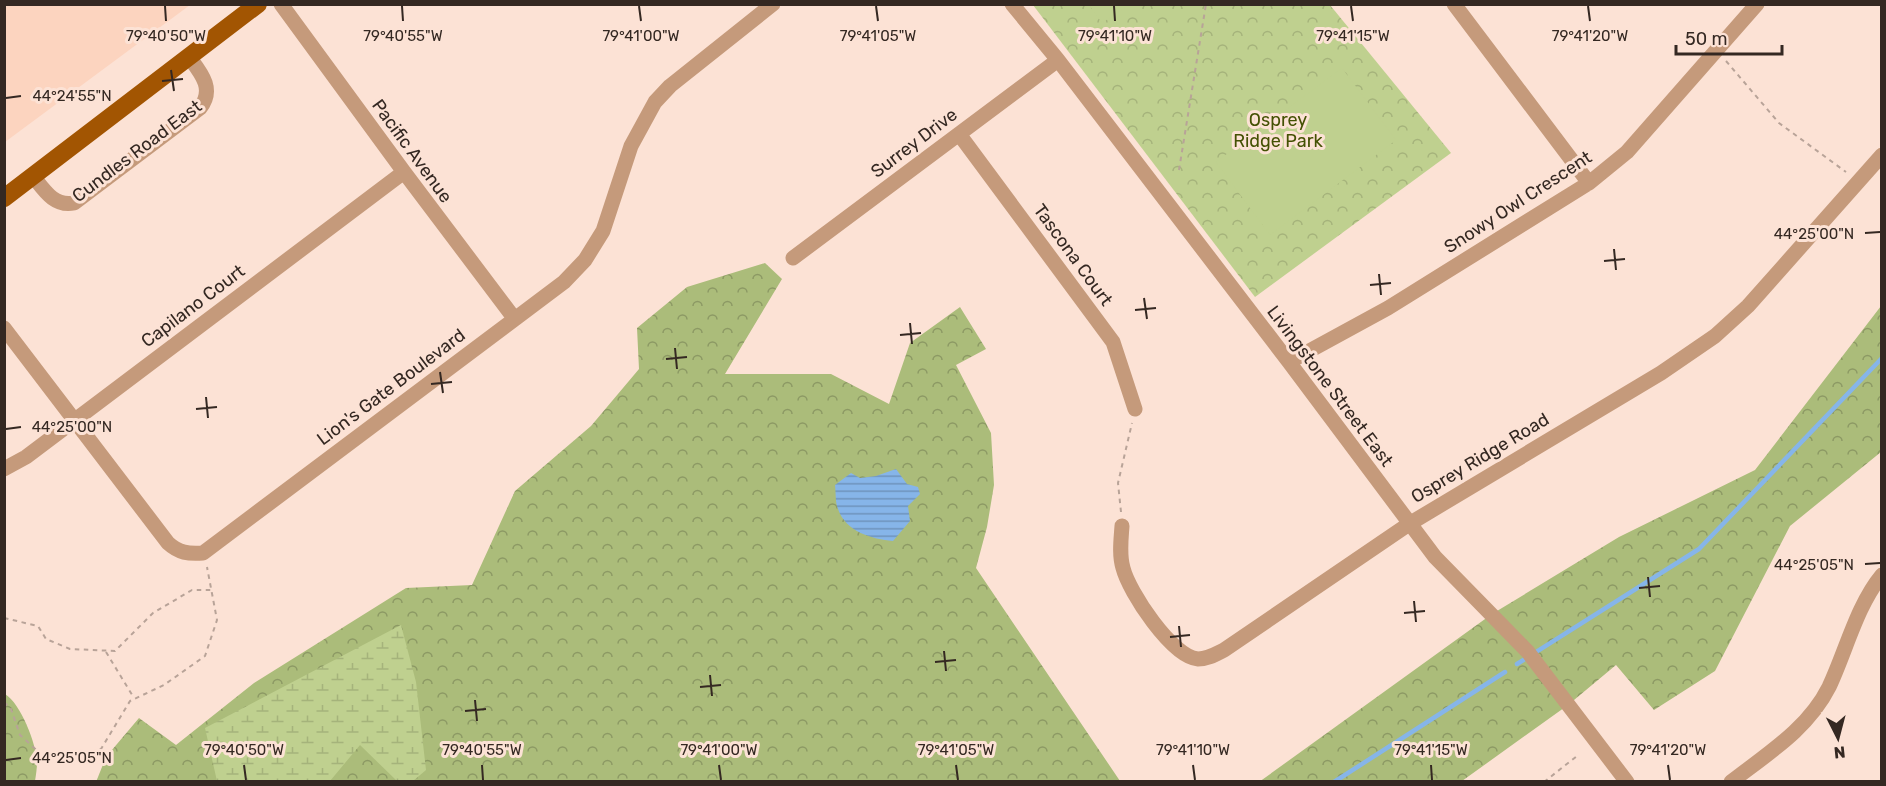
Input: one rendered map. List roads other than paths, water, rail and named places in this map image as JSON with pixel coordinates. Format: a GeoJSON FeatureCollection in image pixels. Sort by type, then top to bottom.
{"type":"FeatureCollection","features":[{"type":"Feature","properties":{"kind":"main road"},"geometry":{"type":"LineString","coordinates":[[4,198],[258,4]]}},
{"type":"Feature","properties":{"kind":"street","name":"Pacific Avenue"},"geometry":{"type":"LineString","coordinates":[[281,4],[514,318]]}},
{"type":"Feature","properties":{"kind":"street","name":"Lion's Gate Boulevard"},"geometry":{"type":"LineString","coordinates":[[74,420],[168,543],[176,551],[190,554],[203,553],[564,282],[585,260],[603,231],[631,146],[655,102],[670,86],[773,4]]}},
{"type":"Feature","properties":{"kind":"street","name":"Livingstone Street East"},"geometry":{"type":"LineString","coordinates":[[1012,4],[1058,60],[1289,362],[1409,524],[1448,573],[1528,652],[1627,782]]}},
{"type":"Feature","properties":{"kind":"street"},"geometry":{"type":"LineString","coordinates":[[1454,4],[1589,183]]}},
{"type":"Feature","properties":{"kind":"street","name":"Snowy Owl Crescent"},"geometry":{"type":"LineString","coordinates":[[1289,362],[1388,308],[1589,183],[1627,152],[1757,4]]}},
{"type":"Feature","properties":{"kind":"street","name":"Cundles Road East"},"geometry":{"type":"LineString","coordinates":[[33,176],[54,200],[61,203],[74,203],[200,108],[206,98],[207,86],[189,57]]}},
{"type":"Feature","properties":{"kind":"street","name":"Surrey Drive"},"geometry":{"type":"LineString","coordinates":[[793,258],[1058,60]]}},
{"type":"Feature","properties":{"kind":"street","name":"Tascona Court"},"geometry":{"type":"LineString","coordinates":[[959,134],[1113,342],[1135,409]]}},
{"type":"Feature","properties":{"kind":"street","name":"Osprey Ridge Road"},"geometry":{"type":"LineString","coordinates":[[1122,526],[1122,568],[1136,596],[1175,647],[1186,656],[1199,659],[1211,657],[1409,524],[1661,373],[1715,336],[1748,306],[1881,155]]}},
{"type":"Feature","properties":{"kind":"street","name":"Capilano Court"},"geometry":{"type":"LineString","coordinates":[[4,469],[26,457],[404,172]]}},
{"type":"Feature","properties":{"kind":"street"},"geometry":{"type":"LineString","coordinates":[[4,328],[74,420]]}},
{"type":"Feature","properties":{"kind":"street"},"geometry":{"type":"LineString","coordinates":[[1731,782],[1786,739],[1804,723],[1816,707],[1828,688],[1866,600],[1881,575]]}},
{"type":"Feature","properties":{"kind":"water"},"geometry":{"type":"Polygon","coordinates":[[[896,469],[907,484],[918,487],[920,494],[908,506],[910,521],[893,541],[868,536],[853,529],[838,509],[835,485],[851,473],[860,478],[876,476],[896,469]]]}},
{"type":"Feature","properties":{"kind":"waterway"},"geometry":{"type":"LineString","coordinates":[[1517,664],[1699,549],[1882,358]]}},
{"type":"Feature","properties":{"kind":"waterway"},"geometry":{"type":"LineString","coordinates":[[1334,782],[1505,672]]}},
{"type":"Feature","properties":{"kind":"park label","name":"Osprey Ridge Park"},"geometry":{"type":"Point","coordinates":[1278,130]}}]}
